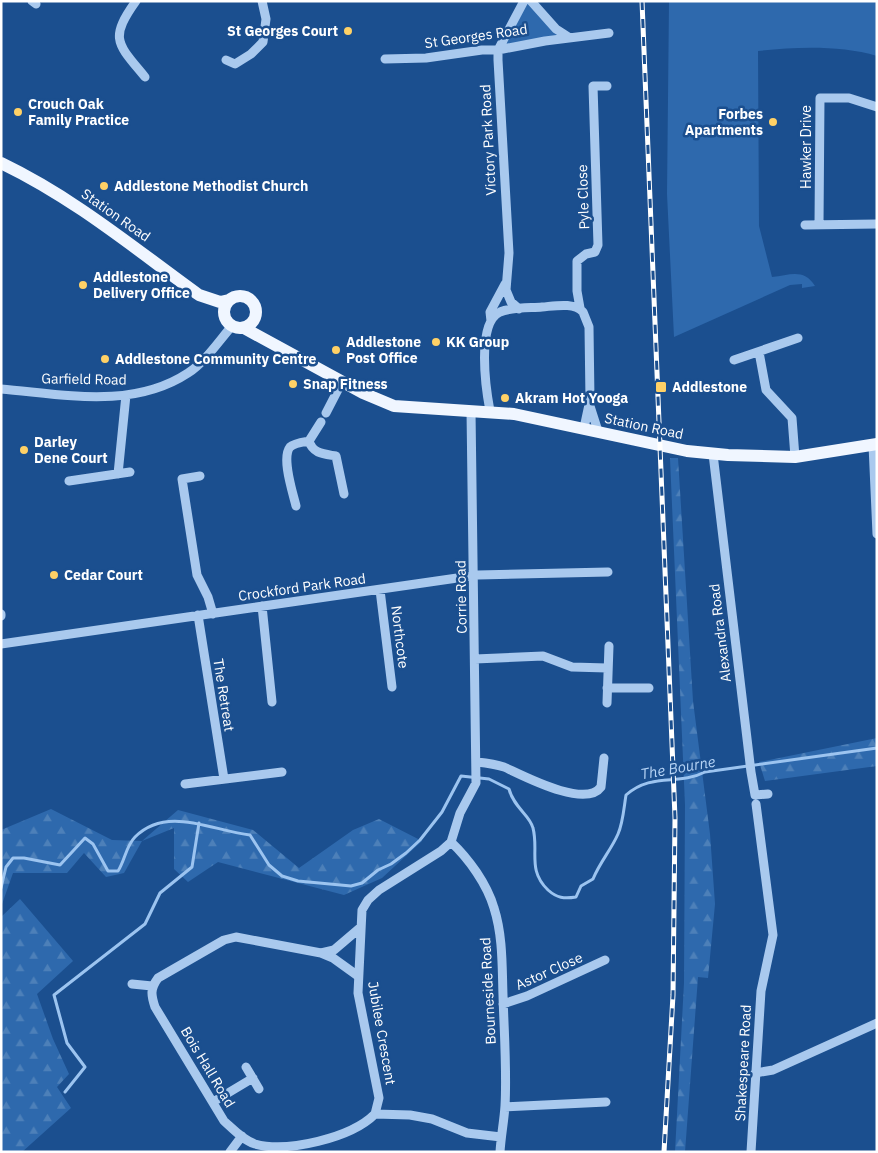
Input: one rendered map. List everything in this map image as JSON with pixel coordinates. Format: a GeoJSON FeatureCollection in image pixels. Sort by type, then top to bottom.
{"type":"FeatureCollection","features":[{"type":"Feature","properties":{"kind":"main road","name":"Station Road"},"geometry":{"type":"LineString","coordinates":[[1,163],[48,187],[77,206],[198,295],[226,306]]}},
{"type":"Feature","properties":{"kind":"main road"},"geometry":{"type":"LineString","coordinates":[[240,296],[249,300],[255,308],[254,319],[238,327],[226,321],[226,306],[240,296]]}},
{"type":"Feature","properties":{"kind":"main road","name":"Station Road"},"geometry":{"type":"LineString","coordinates":[[254,319],[272,342]]}},
{"type":"Feature","properties":{"kind":"main road","name":"Station Road"},"geometry":{"type":"LineString","coordinates":[[238,327],[272,342],[342,382],[394,406],[432,410],[490,412],[584,428],[687,451],[713,454],[795,457],[875,444]]}},
{"type":"Feature","properties":{"kind":"street"},"geometry":{"type":"LineString","coordinates":[[136,1],[118,30],[119,43],[145,76]]}},
{"type":"Feature","properties":{"kind":"street"},"geometry":{"type":"LineString","coordinates":[[226,60],[235,64],[242,61],[263,42],[266,19],[262,1]]}},
{"type":"Feature","properties":{"kind":"street","name":"Victory Park Road"},"geometry":{"type":"LineString","coordinates":[[519,309],[507,295],[506,283],[509,253],[498,82],[498,50],[524,1]]}},
{"type":"Feature","properties":{"kind":"street","name":"St Georges Road"},"geometry":{"type":"LineString","coordinates":[[531,1],[556,29],[570,38]]}},
{"type":"Feature","properties":{"kind":"street","name":"St Georges Road"},"geometry":{"type":"LineString","coordinates":[[385,59],[426,58],[482,50],[498,50],[609,33]]}},
{"type":"Feature","properties":{"kind":"street","name":"Pyle Close"},"geometry":{"type":"LineString","coordinates":[[580,308],[577,291],[577,261],[586,254],[595,252],[598,244],[593,86],[607,86]]}},
{"type":"Feature","properties":{"kind":"street","name":"Hawker Drive"},"geometry":{"type":"LineString","coordinates":[[820,224],[820,98],[849,98],[877,107]]}},
{"type":"Feature","properties":{"kind":"street"},"geometry":{"type":"LineString","coordinates":[[804,224],[877,224]]}},
{"type":"Feature","properties":{"kind":"street","name":"Victory Park Road"},"geometry":{"type":"LineString","coordinates":[[490,412],[485,351],[486,334],[491,321],[490,312],[506,283]]}},
{"type":"Feature","properties":{"kind":"street"},"geometry":{"type":"LineString","coordinates":[[491,321],[498,313],[519,309],[568,306],[580,308],[587,319],[589,327],[590,406],[584,428]]}},
{"type":"Feature","properties":{"kind":"street","name":"Garfield Road"},"geometry":{"type":"LineString","coordinates":[[1,389],[83,396],[126,395],[157,388],[188,373],[238,327]]}},
{"type":"Feature","properties":{"kind":"street"},"geometry":{"type":"LineString","coordinates":[[734,360],[798,338]]}},
{"type":"Feature","properties":{"kind":"street"},"geometry":{"type":"LineString","coordinates":[[758,352],[766,390],[770,397],[792,418],[795,457]]}},
{"type":"Feature","properties":{"kind":"street"},"geometry":{"type":"LineString","coordinates":[[296,506],[286,465],[290,446],[309,441],[342,382]]}},
{"type":"Feature","properties":{"kind":"street"},"geometry":{"type":"LineString","coordinates":[[118,474],[126,395]]}},
{"type":"Feature","properties":{"kind":"street"},"geometry":{"type":"LineString","coordinates":[[590,406],[598,431]]}},
{"type":"Feature","properties":{"kind":"street","name":"Corrie Road"},"geometry":{"type":"LineString","coordinates":[[451,842],[460,813],[476,783],[477,767],[472,411]]}},
{"type":"Feature","properties":{"kind":"street"},"geometry":{"type":"LineString","coordinates":[[309,441],[311,448],[317,453],[336,456],[344,494]]}},
{"type":"Feature","properties":{"kind":"street"},"geometry":{"type":"LineString","coordinates":[[875,444],[877,534]]}},
{"type":"Feature","properties":{"kind":"street","name":"Alexandra Road"},"geometry":{"type":"LineString","coordinates":[[713,454],[751,772],[755,795],[768,794]]}},
{"type":"Feature","properties":{"kind":"street"},"geometry":{"type":"LineString","coordinates":[[69,481],[130,472]]}},
{"type":"Feature","properties":{"kind":"street"},"geometry":{"type":"LineString","coordinates":[[200,476],[182,479],[197,575],[208,597],[213,614]]}},
{"type":"Feature","properties":{"kind":"street","name":"Crockford Park Road"},"geometry":{"type":"LineString","coordinates":[[1,644],[474,576],[608,572]]}},
{"type":"Feature","properties":{"kind":"street","name":"Northcote"},"geometry":{"type":"LineString","coordinates":[[380,590],[392,687]]}},
{"type":"Feature","properties":{"kind":"street"},"geometry":{"type":"LineString","coordinates":[[262,606],[272,702]]}},
{"type":"Feature","properties":{"kind":"street","name":"The Retreat"},"geometry":{"type":"LineString","coordinates":[[198,615],[224,780]]}},
{"type":"Feature","properties":{"kind":"street"},"geometry":{"type":"LineString","coordinates":[[607,703],[607,668],[610,664],[609,646]]}},
{"type":"Feature","properties":{"kind":"street"},"geometry":{"type":"LineString","coordinates":[[475,659],[542,656],[572,667],[607,668]]}},
{"type":"Feature","properties":{"kind":"street"},"geometry":{"type":"LineString","coordinates":[[607,688],[649,688]]}},
{"type":"Feature","properties":{"kind":"street"},"geometry":{"type":"LineString","coordinates":[[271,690],[282,689]]}},
{"type":"Feature","properties":{"kind":"street"},"geometry":{"type":"LineString","coordinates":[[477,767],[502,766],[563,792],[588,793],[598,790],[601,786],[604,758]]}},
{"type":"Feature","properties":{"kind":"street"},"geometry":{"type":"LineString","coordinates":[[185,784],[282,772]]}},
{"type":"Feature","properties":{"kind":"street"},"geometry":{"type":"LineString","coordinates":[[537,782],[542,772]]}},
{"type":"Feature","properties":{"kind":"street","name":"Shakespeare Road"},"geometry":{"type":"LineString","coordinates":[[751,1152],[755,1073],[764,976],[772,935],[756,804]]}},
{"type":"Feature","properties":{"kind":"street"},"geometry":{"type":"LineString","coordinates":[[132,984],[152,986],[168,970],[224,940],[236,937],[321,952],[334,950],[361,927],[362,910],[373,895],[451,842]]}},
{"type":"Feature","properties":{"kind":"street","name":"Bourneside Road"},"geometry":{"type":"LineString","coordinates":[[451,842],[468,861],[494,908],[502,961],[505,1107],[500,1152]]}},
{"type":"Feature","properties":{"kind":"street","name":"Jubilee Crescent"},"geometry":{"type":"LineString","coordinates":[[361,927],[358,993],[379,1098],[375,1114]]}},
{"type":"Feature","properties":{"kind":"street","name":"Jubilee Crescent"},"geometry":{"type":"LineString","coordinates":[[321,952],[358,976]]}},
{"type":"Feature","properties":{"kind":"street","name":"Astor Close"},"geometry":{"type":"LineString","coordinates":[[503,1004],[534,993],[605,960]]}},
{"type":"Feature","properties":{"kind":"street","name":"Bois Hall Road"},"geometry":{"type":"LineString","coordinates":[[152,986],[151,996],[155,1007],[224,1121],[255,1144],[307,1148],[355,1129],[375,1114]]}},
{"type":"Feature","properties":{"kind":"street"},"geometry":{"type":"LineString","coordinates":[[755,1073],[773,1070],[877,1023]]}},
{"type":"Feature","properties":{"kind":"street"},"geometry":{"type":"LineString","coordinates":[[246,1067],[259,1090]]}},
{"type":"Feature","properties":{"kind":"street"},"geometry":{"type":"LineString","coordinates":[[213,1102],[253,1078]]}},
{"type":"Feature","properties":{"kind":"street"},"geometry":{"type":"LineString","coordinates":[[505,1107],[606,1102]]}},
{"type":"Feature","properties":{"kind":"street"},"geometry":{"type":"LineString","coordinates":[[375,1114],[410,1115],[432,1119],[467,1133],[501,1137]]}},
{"type":"Feature","properties":{"kind":"street"},"geometry":{"type":"LineString","coordinates":[[230,1152],[242,1136]]}},
{"type":"Feature","properties":{"kind":"green space"},"geometry":{"type":"Polygon","coordinates":[[[524,1],[531,1],[570,38],[499,50],[524,1]]]}},
{"type":"Feature","properties":{"kind":"green space"},"geometry":{"type":"Polygon","coordinates":[[[669,1],[877,1],[877,56],[863,52],[818,48],[758,51],[759,226],[772,277],[791,274],[801,275],[811,280],[815,286],[802,288],[802,284],[790,285],[674,337],[667,194],[669,1]]]}},
{"type":"Feature","properties":{"kind":"green space"},"geometry":{"type":"Polygon","coordinates":[[[670,458],[678,458],[693,701],[710,834],[715,904],[708,978],[698,977],[685,1152],[675,1152],[684,983],[685,805],[670,458]]]}},
{"type":"Feature","properties":{"kind":"green space"},"geometry":{"type":"Polygon","coordinates":[[[877,738],[877,766],[765,781],[759,762],[877,738]]]}},
{"type":"Feature","properties":{"kind":"green space"},"geometry":{"type":"Polygon","coordinates":[[[51,809],[112,840],[142,841],[124,873],[106,877],[84,853],[67,873],[13,873],[1,907],[1,830],[51,809]]]}},
{"type":"Feature","properties":{"kind":"green space"},"geometry":{"type":"Polygon","coordinates":[[[178,810],[253,830],[299,868],[353,830],[379,819],[422,841],[382,878],[344,895],[218,862],[188,882],[174,869],[174,828],[142,841],[178,810]]]}},
{"type":"Feature","properties":{"kind":"green space"},"geometry":{"type":"Polygon","coordinates":[[[20,899],[73,961],[37,994],[53,1039],[69,1074],[57,1087],[71,1108],[22,1152],[1,1152],[1,917],[20,899]]]}},
{"type":"Feature","properties":{"kind":"waterway","name":"The Bourne"},"geometry":{"type":"LineString","coordinates":[[1,888],[6,867],[13,858],[24,858],[60,865],[85,838],[93,844],[108,871],[118,871],[135,837],[148,828],[161,823],[176,821],[191,822],[250,835],[269,865],[282,876],[298,881],[351,886],[362,883],[378,870],[391,864],[420,840],[442,812],[461,776],[489,779],[509,789],[514,801],[529,819],[533,828],[536,868],[542,883],[554,895],[564,898],[576,897],[581,886],[593,879],[615,840],[621,825],[626,795],[636,788],[655,781],[685,778],[705,772],[877,748]]}},
{"type":"Feature","properties":{"kind":"waterway"},"geometry":{"type":"LineString","coordinates":[[65,1092],[85,1067],[67,1043],[54,995],[145,924],[160,893],[192,867],[199,823]]}},
{"type":"Feature","properties":{"kind":"railway"},"geometry":{"type":"LineString","coordinates":[[642,1],[675,818],[673,995],[664,1152]]}},
{"type":"Feature","properties":{"kind":"place","name":"St Georges Court"},"geometry":{"type":"Point","coordinates":[348,31]}},
{"type":"Feature","properties":{"kind":"place","name":"Crouch Oak Family Practice"},"geometry":{"type":"Point","coordinates":[18,112]}},
{"type":"Feature","properties":{"kind":"place","name":"Forbes Apartments"},"geometry":{"type":"Point","coordinates":[773,122]}},
{"type":"Feature","properties":{"kind":"place","name":"Addlestone Methodist Church"},"geometry":{"type":"Point","coordinates":[104,186]}},
{"type":"Feature","properties":{"kind":"place","name":"Addlestone Delivery Office"},"geometry":{"type":"Point","coordinates":[83,285]}},
{"type":"Feature","properties":{"kind":"place","name":"KK Group"},"geometry":{"type":"Point","coordinates":[436,342]}},
{"type":"Feature","properties":{"kind":"place","name":"Addlestone Post Office"},"geometry":{"type":"Point","coordinates":[336,350]}},
{"type":"Feature","properties":{"kind":"place","name":"Addlestone Community Centre"},"geometry":{"type":"Point","coordinates":[105,359]}},
{"type":"Feature","properties":{"kind":"place","name":"Snap Fitness"},"geometry":{"type":"Point","coordinates":[293,384]}},
{"type":"Feature","properties":{"kind":"place","name":"Addlestone"},"geometry":{"type":"Point","coordinates":[661,387]}},
{"type":"Feature","properties":{"kind":"place","name":"Akram Hot Yooga"},"geometry":{"type":"Point","coordinates":[505,398]}},
{"type":"Feature","properties":{"kind":"place","name":"Darley Dene Court"},"geometry":{"type":"Point","coordinates":[24,450]}},
{"type":"Feature","properties":{"kind":"place","name":"Cedar Court"},"geometry":{"type":"Point","coordinates":[54,575]}}]}
